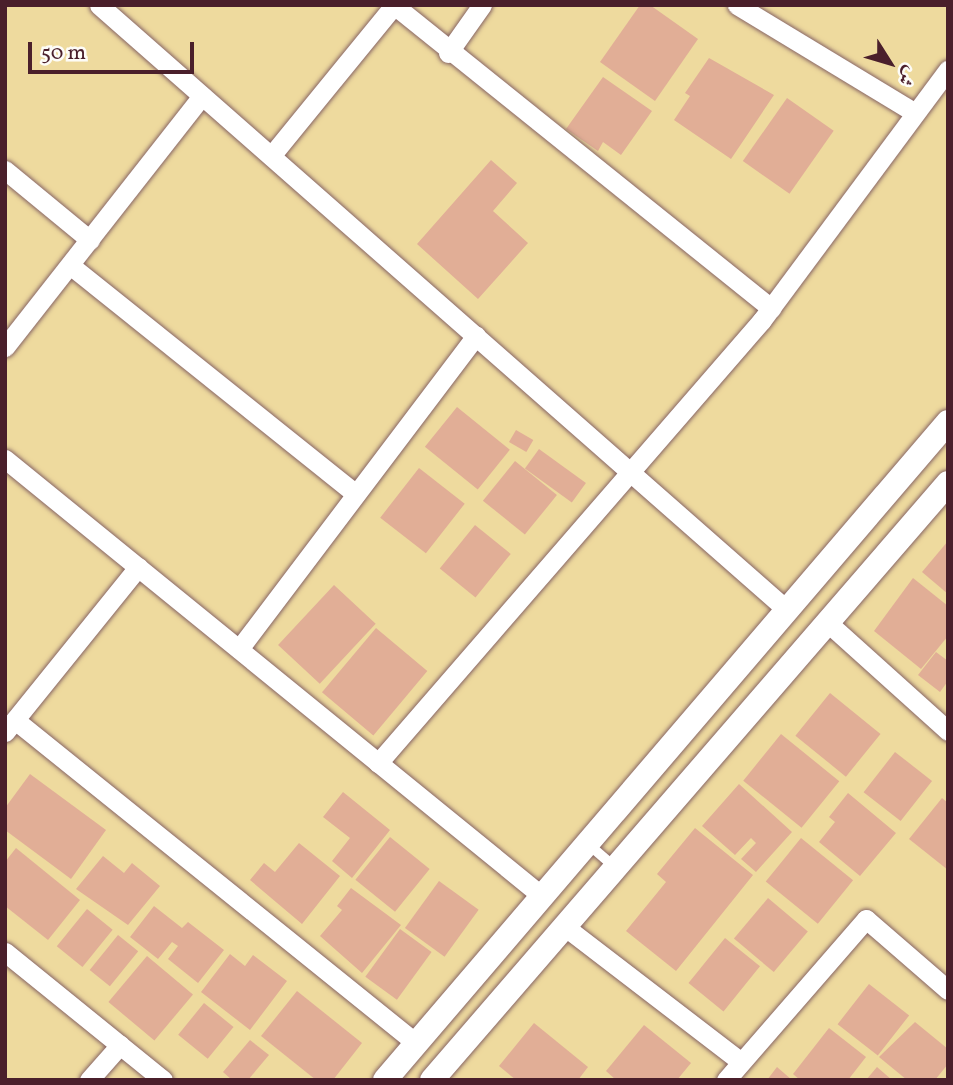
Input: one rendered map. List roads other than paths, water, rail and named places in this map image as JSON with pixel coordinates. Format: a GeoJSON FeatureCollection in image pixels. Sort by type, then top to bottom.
{"type":"FeatureCollection","features":[{"type":"Feature","properties":{"kind":"street"},"geometry":{"type":"LineString","coordinates":[[99,5],[787,610]]}},
{"type":"Feature","properties":{"kind":"street"},"geometry":{"type":"LineString","coordinates":[[271,156],[394,5],[448,53],[771,308]]}},
{"type":"Feature","properties":{"kind":"street"},"geometry":{"type":"LineString","coordinates":[[448,53],[482,5]]}},
{"type":"Feature","properties":{"kind":"street"},"geometry":{"type":"LineString","coordinates":[[737,5],[915,113]]}},
{"type":"Feature","properties":{"kind":"street"},"geometry":{"type":"LineString","coordinates":[[378,763],[628,470],[771,308],[948,70]]}},
{"type":"Feature","properties":{"kind":"street"},"geometry":{"type":"LineString","coordinates":[[5,348],[202,96]]}},
{"type":"Feature","properties":{"kind":"street"},"geometry":{"type":"LineString","coordinates":[[5,170],[90,240]]}},
{"type":"Feature","properties":{"kind":"street"},"geometry":{"type":"LineString","coordinates":[[70,265],[356,494]]}},
{"type":"Feature","properties":{"kind":"street"},"geometry":{"type":"LineString","coordinates":[[239,649],[476,336]]}},
{"type":"Feature","properties":{"kind":"street"},"geometry":{"type":"LineString","coordinates":[[384,1080],[948,422]]}},
{"type":"Feature","properties":{"kind":"street"},"geometry":{"type":"LineString","coordinates":[[5,459],[542,896]]}},
{"type":"Feature","properties":{"kind":"street"},"geometry":{"type":"LineString","coordinates":[[432,1080],[948,483]]}},
{"type":"Feature","properties":{"kind":"street"},"geometry":{"type":"LineString","coordinates":[[138,567],[10,726],[416,1043]]}},
{"type":"Feature","properties":{"kind":"street"},"geometry":{"type":"LineString","coordinates":[[827,622],[948,731]]}},
{"type":"Feature","properties":{"kind":"street"},"geometry":{"type":"LineString","coordinates":[[726,1080],[866,919],[948,990]]}},
{"type":"Feature","properties":{"kind":"street"},"geometry":{"type":"LineString","coordinates":[[564,926],[741,1062]]}},
{"type":"Feature","properties":{"kind":"street"},"geometry":{"type":"LineString","coordinates":[[5,953],[163,1080]]}},
{"type":"Feature","properties":{"kind":"street"},"geometry":{"type":"LineString","coordinates":[[89,1080],[120,1045]]}},
{"type":"Feature","properties":{"kind":"lane"},"geometry":{"type":"LineString","coordinates":[[587,843],[615,868]]}}]}
